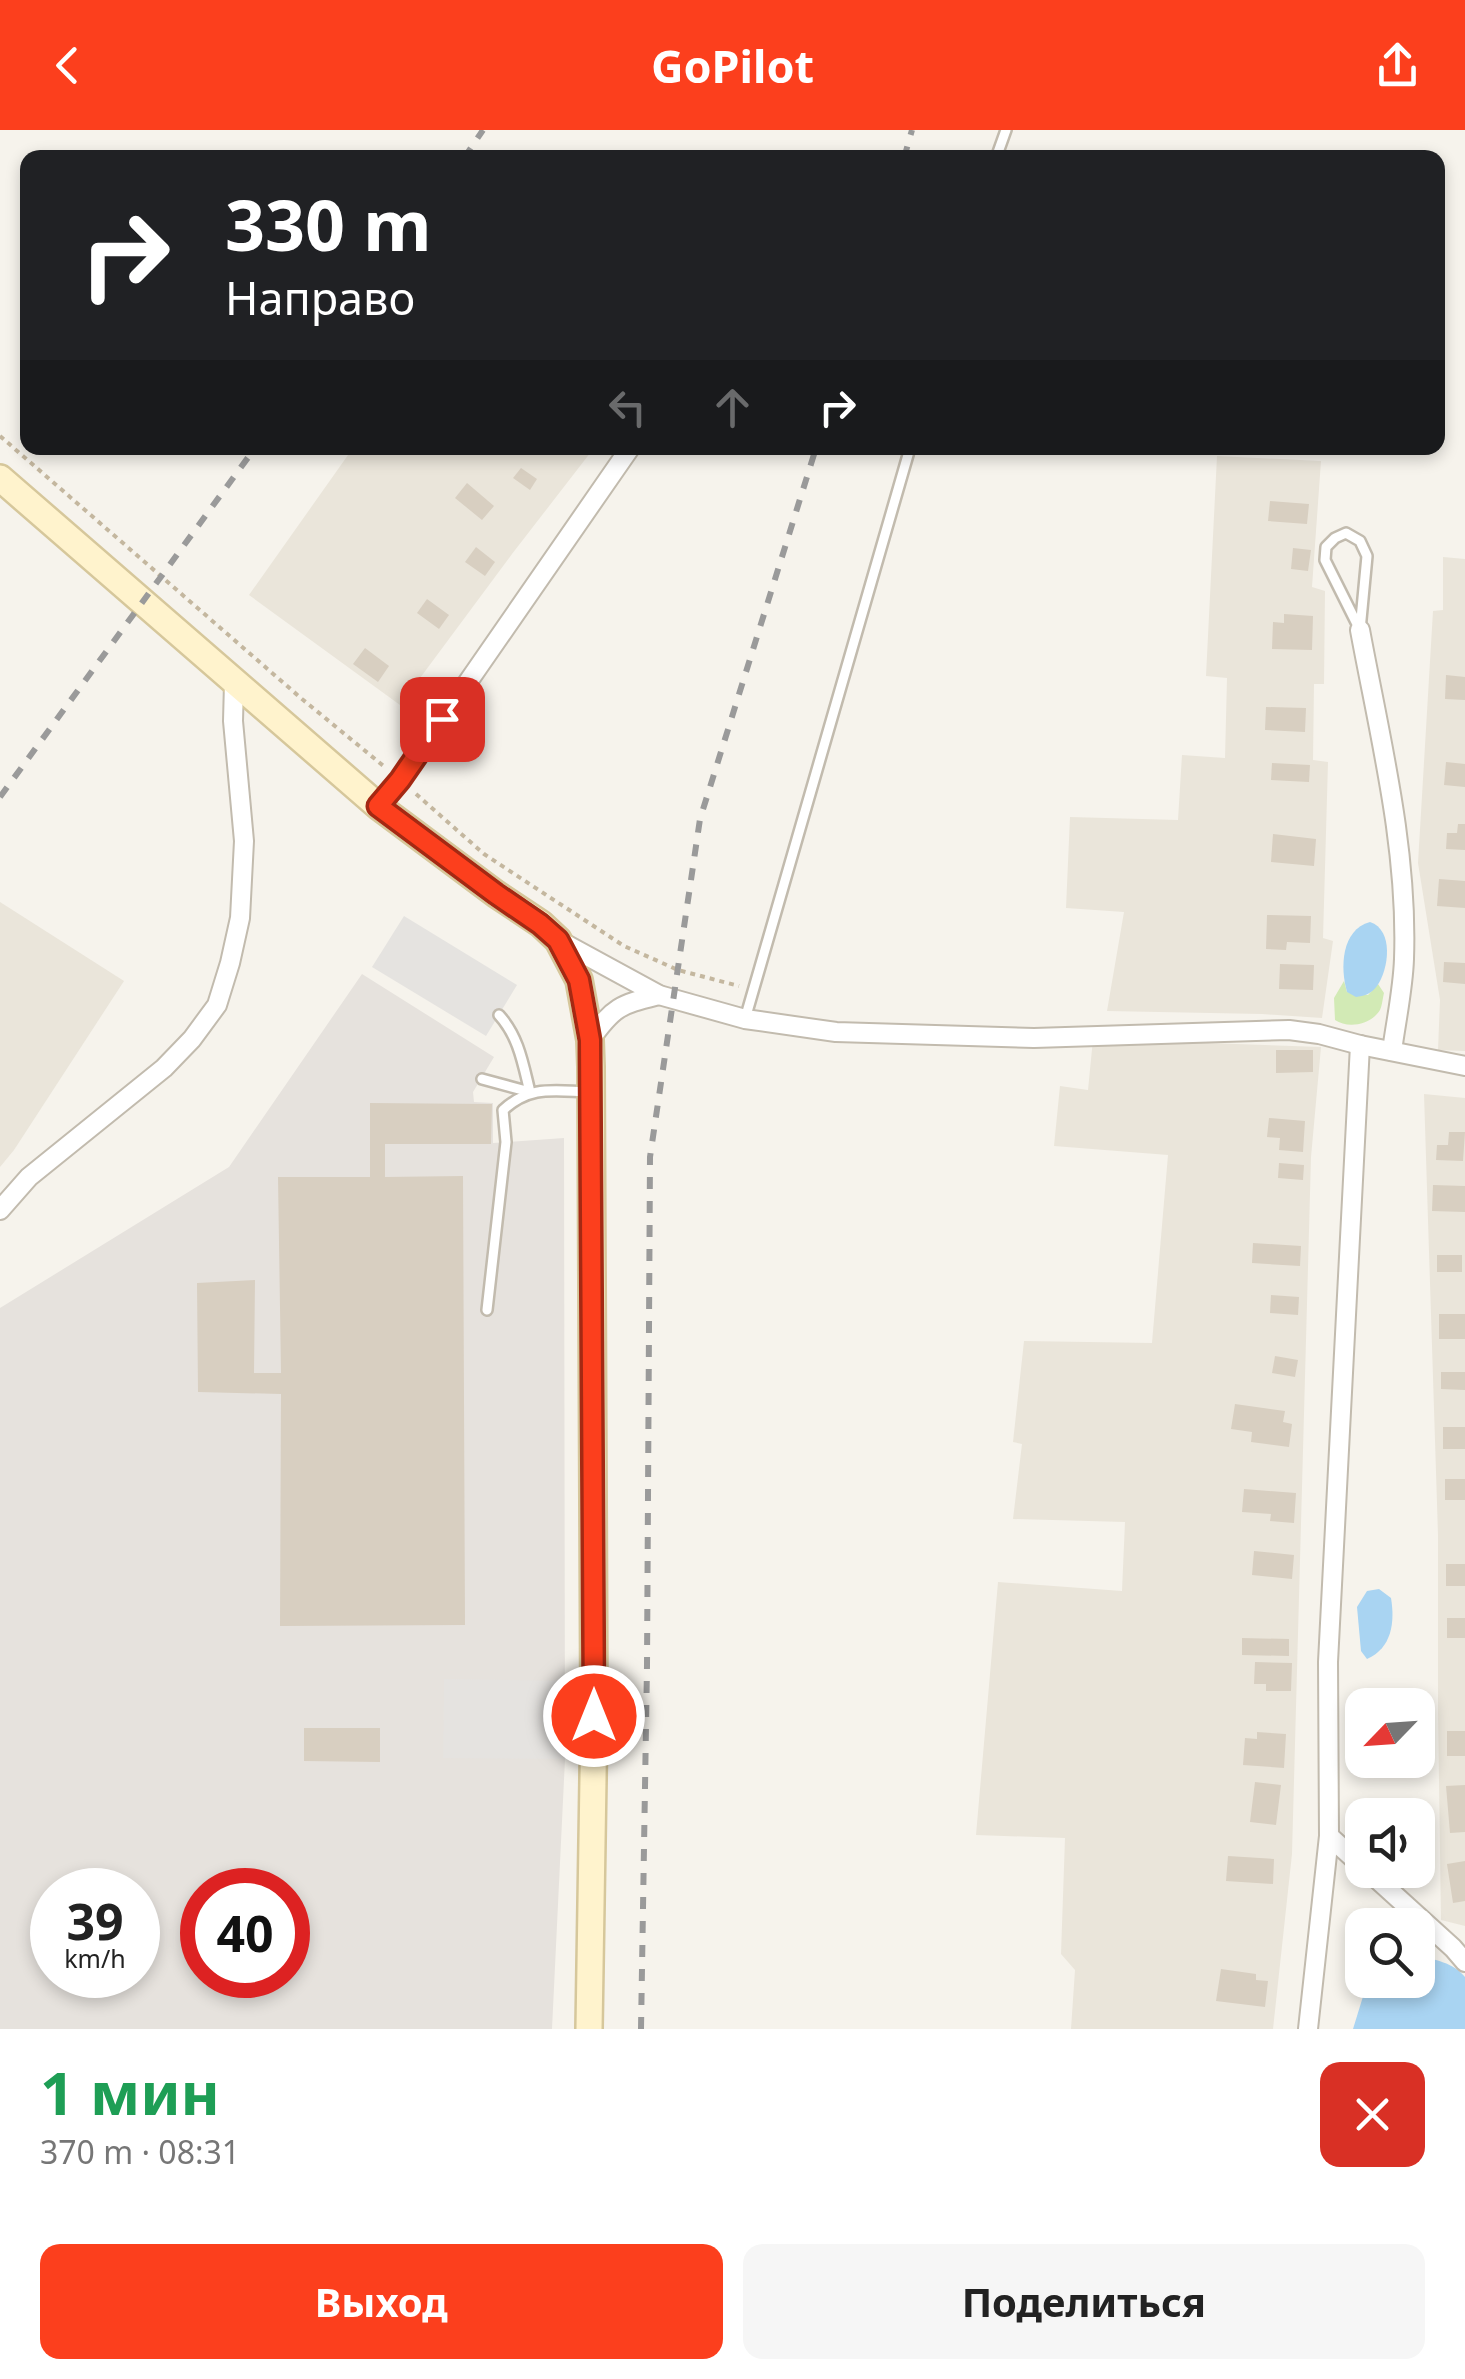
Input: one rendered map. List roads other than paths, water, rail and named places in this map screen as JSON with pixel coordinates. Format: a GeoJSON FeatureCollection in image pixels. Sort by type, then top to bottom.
{"type":"FeatureCollection","features":[{"type":"Feature","properties":{"kind":"street"},"geometry":{"type":"LineString","coordinates":[[378,806],[400,780],[625,455]]}},
{"type":"Feature","properties":{"kind":"street"},"geometry":{"type":"LineString","coordinates":[[0,478],[378,806],[558,940],[659,996],[745,1020],[836,1032],[1034,1038],[1289,1030],[1465,1066]]}},
{"type":"Feature","properties":{"kind":"street"},"geometry":{"type":"LineString","coordinates":[[1360,630],[1395,813],[1404,916],[1404,962],[1392,1051]]}},
{"type":"Feature","properties":{"kind":"street"},"geometry":{"type":"LineString","coordinates":[[0,1210],[30,1177],[164,1068],[217,1005],[240,918],[244,840],[233,721],[234,682]]}},
{"type":"Feature","properties":{"kind":"street"},"geometry":{"type":"LineString","coordinates":[[558,940],[579,980],[590,1040],[594,1716],[589,2029]]}},
{"type":"Feature","properties":{"kind":"street"},"geometry":{"type":"LineString","coordinates":[[590,1040],[608,1014],[625,1004],[659,996]]}},
{"type":"Feature","properties":{"kind":"street"},"geometry":{"type":"LineString","coordinates":[[1308,2029],[1329,1836],[1328,1662],[1360,1045]]}},
{"type":"Feature","properties":{"kind":"street"},"geometry":{"type":"LineString","coordinates":[[1329,1836],[1345,1850]]}},
{"type":"Feature","properties":{"kind":"street"},"geometry":{"type":"LineString","coordinates":[[1387,1888],[1461,1954]]}},
{"type":"Feature","properties":{"kind":"lane"},"geometry":{"type":"LineString","coordinates":[[745,1020],[908,455]]}},
{"type":"Feature","properties":{"kind":"lane"},"geometry":{"type":"LineString","coordinates":[[1346,533],[1360,541],[1368,556],[1360,630],[1326,560],[1326,547],[1346,533]]}},
{"type":"Feature","properties":{"kind":"lane"},"geometry":{"type":"LineString","coordinates":[[499,1015],[511,1028],[518,1045],[530,1092]]}},
{"type":"Feature","properties":{"kind":"lane"},"geometry":{"type":"LineString","coordinates":[[482,1079],[530,1092],[590,1092]]}},
{"type":"Feature","properties":{"kind":"lane"},"geometry":{"type":"LineString","coordinates":[[487,1310],[506,1142],[503,1110],[530,1092]]}},
{"type":"Feature","properties":{"kind":"lane"},"geometry":{"type":"LineString","coordinates":[[565,1716],[594,1716]]}},
{"type":"Feature","properties":{"kind":"water"},"geometry":{"type":"Polygon","coordinates":[[[1370,922],[1383,933],[1386,960],[1377,986],[1356,997],[1347,992],[1345,951],[1353,933],[1370,922]]]}},
{"type":"Feature","properties":{"kind":"water"},"geometry":{"type":"Polygon","coordinates":[[[1379,1589],[1391,1598],[1392,1625],[1382,1648],[1367,1659],[1361,1651],[1357,1607],[1367,1591],[1379,1589]]]}},
{"type":"Feature","properties":{"kind":"water"},"geometry":{"type":"Polygon","coordinates":[[[1435,1960],[1465,1977],[1465,2029],[1353,2029],[1363,1998],[1435,1998],[1435,1960]]]}},
{"type":"Feature","properties":{"kind":"railway"},"geometry":{"type":"LineString","coordinates":[[469,150],[483,130]]}},
{"type":"Feature","properties":{"kind":"railway"},"geometry":{"type":"LineString","coordinates":[[906,150],[912,130]]}},
{"type":"Feature","properties":{"kind":"railway"},"geometry":{"type":"LineString","coordinates":[[0,797],[250,455]]}},
{"type":"Feature","properties":{"kind":"railway"},"geometry":{"type":"LineString","coordinates":[[641,2029],[650,1157],[700,819],[814,455]]}}]}
